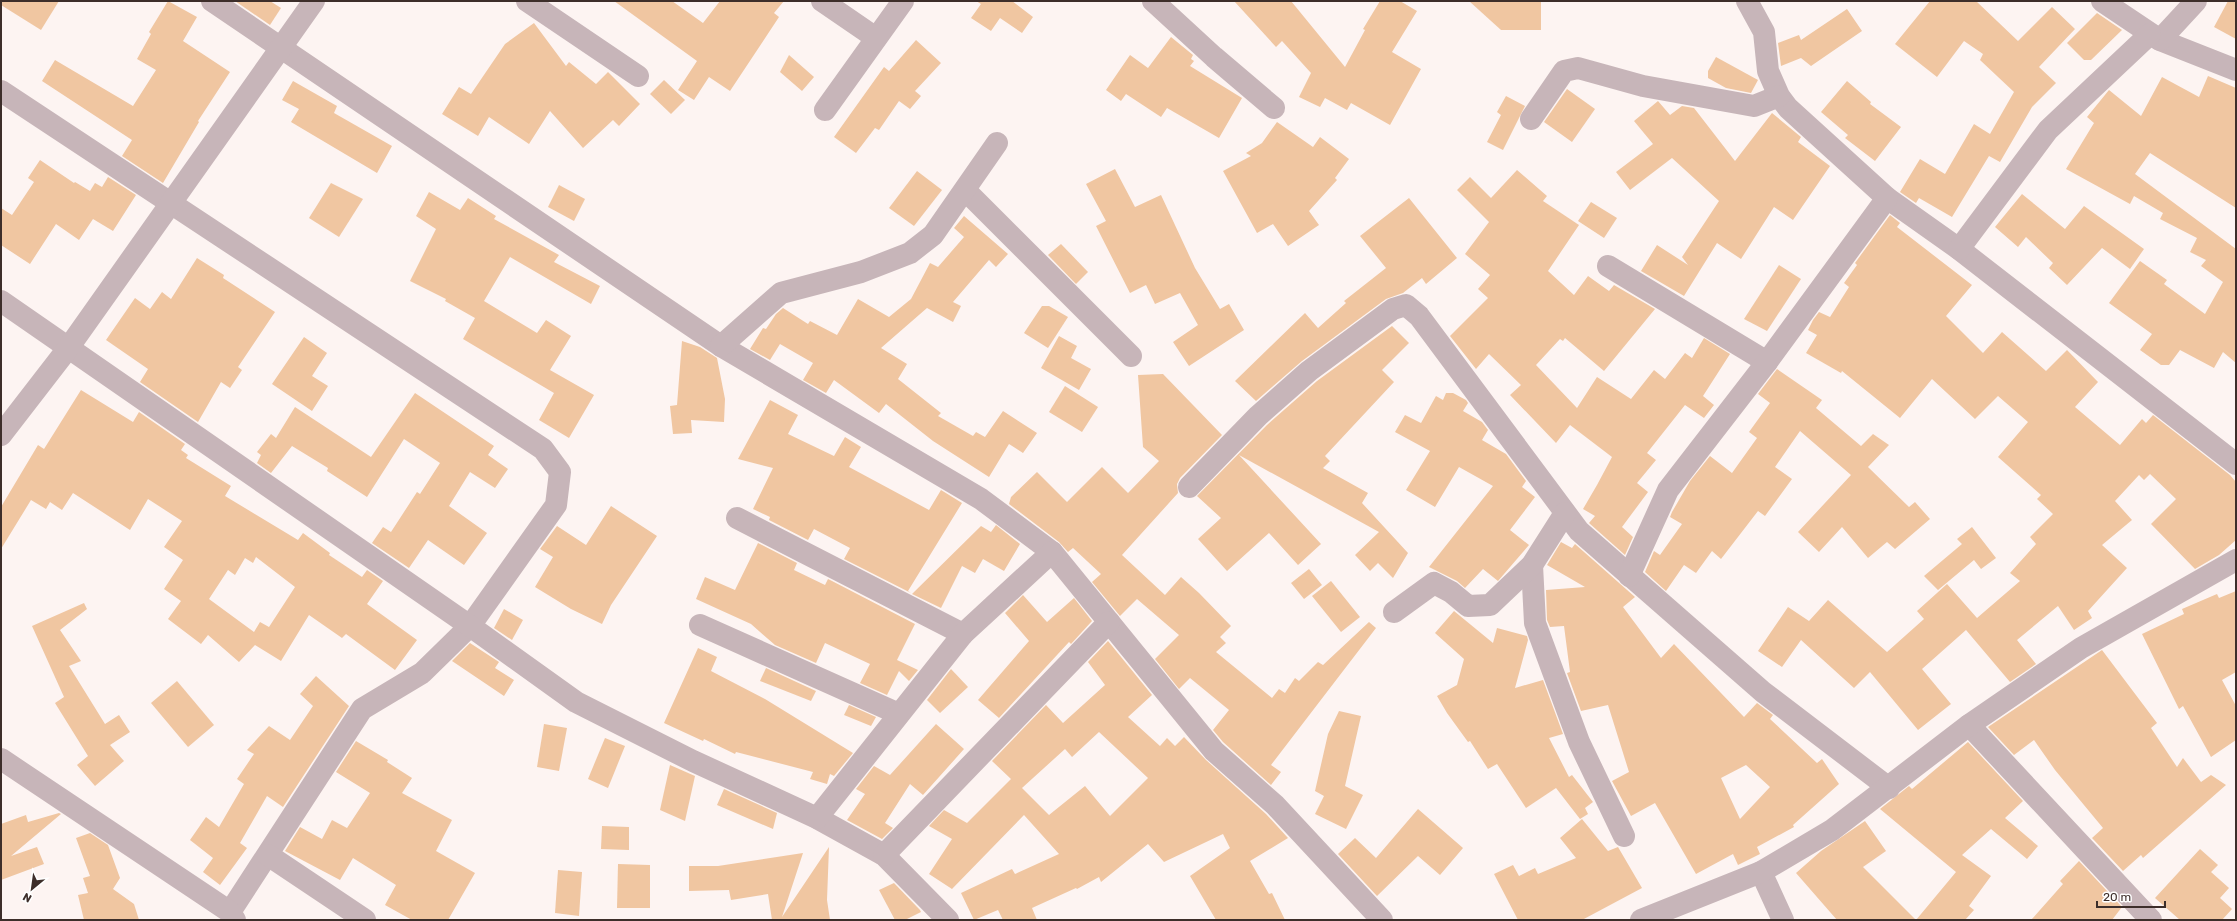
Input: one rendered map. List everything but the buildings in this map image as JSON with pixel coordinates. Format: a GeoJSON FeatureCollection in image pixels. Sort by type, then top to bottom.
{"type":"FeatureCollection","features":[{"type":"Feature","properties":{"kind":"street"},"geometry":{"type":"LineString","coordinates":[[212,1],[721,346],[981,499],[1052,552],[1214,751],[1275,805],[1382,920]]}},
{"type":"Feature","properties":{"kind":"street"},"geometry":{"type":"LineString","coordinates":[[1,435],[69,347],[314,1]]}},
{"type":"Feature","properties":{"kind":"street"},"geometry":{"type":"LineString","coordinates":[[527,1],[638,76]]}},
{"type":"Feature","properties":{"kind":"street"},"geometry":{"type":"LineString","coordinates":[[822,1],[876,38]]}},
{"type":"Feature","properties":{"kind":"street"},"geometry":{"type":"LineString","coordinates":[[825,110],[903,1]]}},
{"type":"Feature","properties":{"kind":"street"},"geometry":{"type":"LineString","coordinates":[[1153,1],[1214,58],[1274,108]]}},
{"type":"Feature","properties":{"kind":"street"},"geometry":{"type":"LineString","coordinates":[[1747,1],[1764,32],[1768,71],[1779,96],[1788,108],[1887,198],[1959,249],[2236,464]]}},
{"type":"Feature","properties":{"kind":"street"},"geometry":{"type":"LineString","coordinates":[[2102,1],[2155,37],[2236,70]]}},
{"type":"Feature","properties":{"kind":"street"},"geometry":{"type":"LineString","coordinates":[[1959,249],[2048,130],[2196,1]]}},
{"type":"Feature","properties":{"kind":"street"},"geometry":{"type":"LineString","coordinates":[[1531,119],[1564,71],[1578,68],[1643,86],[1754,106],[1779,96]]}},
{"type":"Feature","properties":{"kind":"street"},"geometry":{"type":"LineString","coordinates":[[1,91],[543,449],[560,472],[556,505],[470,626],[422,673],[362,709],[268,855],[233,916],[1,759]]}},
{"type":"Feature","properties":{"kind":"street"},"geometry":{"type":"LineString","coordinates":[[721,346],[781,293],[860,272],[910,253],[933,235],[997,143]]}},
{"type":"Feature","properties":{"kind":"street"},"geometry":{"type":"LineString","coordinates":[[965,190],[1131,356]]}},
{"type":"Feature","properties":{"kind":"street"},"geometry":{"type":"LineString","coordinates":[[1629,576],[1668,490],[1767,362],[1887,198]]}},
{"type":"Feature","properties":{"kind":"street"},"geometry":{"type":"LineString","coordinates":[[1608,266],[1767,362]]}},
{"type":"Feature","properties":{"kind":"street"},"geometry":{"type":"LineString","coordinates":[[1,301],[470,626],[576,702],[693,761],[817,818],[884,855],[948,920]]}},
{"type":"Feature","properties":{"kind":"street"},"geometry":{"type":"LineString","coordinates":[[1189,486],[1258,416],[1309,371],[1393,309],[1406,305],[1419,316],[1579,531],[1763,692],[1889,788]]}},
{"type":"Feature","properties":{"kind":"street"},"geometry":{"type":"LineString","coordinates":[[1394,612],[1434,583],[1451,592],[1468,606],[1490,604],[1532,565],[1565,513]]}},
{"type":"Feature","properties":{"kind":"street"},"geometry":{"type":"LineString","coordinates":[[736,518],[963,634]]}},
{"type":"Feature","properties":{"kind":"street"},"geometry":{"type":"LineString","coordinates":[[817,818],[963,634],[1052,552]]}},
{"type":"Feature","properties":{"kind":"street"},"geometry":{"type":"LineString","coordinates":[[1641,920],[1761,872],[1832,830],[1889,788],[1969,725],[2081,648],[2236,560]]}},
{"type":"Feature","properties":{"kind":"street"},"geometry":{"type":"LineString","coordinates":[[1532,565],[1535,623],[1579,742],[1624,836]]}},
{"type":"Feature","properties":{"kind":"street"},"geometry":{"type":"LineString","coordinates":[[884,855],[1109,622]]}},
{"type":"Feature","properties":{"kind":"street"},"geometry":{"type":"LineString","coordinates":[[700,625],[899,714]]}},
{"type":"Feature","properties":{"kind":"street"},"geometry":{"type":"LineString","coordinates":[[1969,725],[2151,920]]}},
{"type":"Feature","properties":{"kind":"street"},"geometry":{"type":"LineString","coordinates":[[268,855],[365,920]]}},
{"type":"Feature","properties":{"kind":"street"},"geometry":{"type":"LineString","coordinates":[[1761,872],[1783,920]]}}]}
